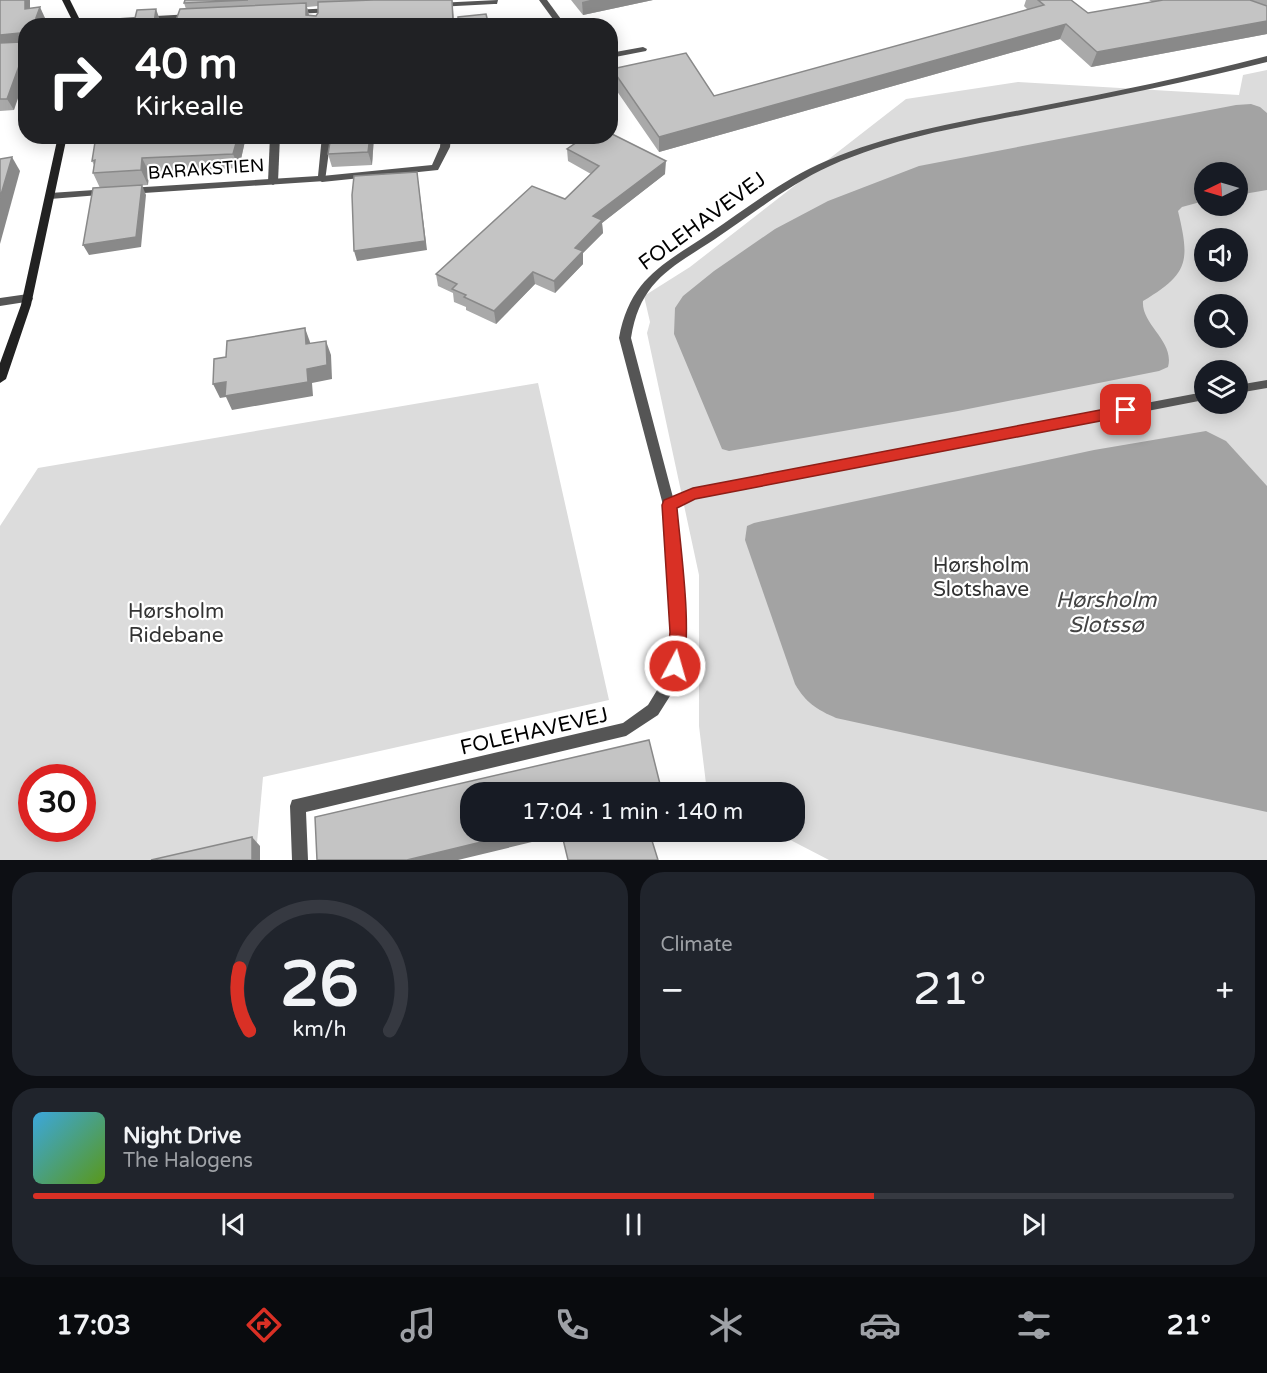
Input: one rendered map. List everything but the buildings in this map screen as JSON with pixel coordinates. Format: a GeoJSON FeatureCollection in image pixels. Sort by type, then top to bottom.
{"type":"FeatureCollection","features":[{"type":"Feature","properties":{"kind":"main road"},"geometry":{"type":"LineString","coordinates":[[66,0],[75,18]]}},
{"type":"Feature","properties":{"kind":"main road"},"geometry":{"type":"LineString","coordinates":[[0,380],[28,298],[61,144]]}},
{"type":"Feature","properties":{"kind":"street"},"geometry":{"type":"LineString","coordinates":[[422,6],[494,2],[494,0]]}},
{"type":"Feature","properties":{"kind":"street"},"geometry":{"type":"LineString","coordinates":[[543,0],[556,18]]}},
{"type":"Feature","properties":{"kind":"street"},"geometry":{"type":"LineString","coordinates":[[280,12],[315,14],[339,9]]}},
{"type":"Feature","properties":{"kind":"street"},"geometry":{"type":"LineString","coordinates":[[160,18],[200,16]]}},
{"type":"Feature","properties":{"kind":"street"},"geometry":{"type":"LineString","coordinates":[[618,55],[643,50]]}},
{"type":"Feature","properties":{"kind":"street","name":"FOLEHAVEVEJ"},"geometry":{"type":"LineString","coordinates":[[300,860],[298,806],[626,729],[653,710],[665,691],[675,666],[678,632],[669,505],[626,338],[627,318],[632,304],[644,286],[663,268],[780,189],[827,164],[878,144],[936,129],[1181,81],[1267,59]]}},
{"type":"Feature","properties":{"kind":"street"},"geometry":{"type":"LineString","coordinates":[[273,182],[275,144]]}},
{"type":"Feature","properties":{"kind":"street"},"geometry":{"type":"LineString","coordinates":[[322,178],[326,144]]}},
{"type":"Feature","properties":{"kind":"street","name":"BARAKSTIEN"},"geometry":{"type":"LineString","coordinates":[[50,196],[273,182],[435,168],[445,144]]}},
{"type":"Feature","properties":{"kind":"street"},"geometry":{"type":"LineString","coordinates":[[0,302],[28,298]]}},
{"type":"Feature","properties":{"kind":"street"},"geometry":{"type":"LineString","coordinates":[[1248,387],[1267,384]]}},
{"type":"Feature","properties":{"kind":"street"},"geometry":{"type":"LineString","coordinates":[[669,505],[693,494],[1194,398]]}},
{"type":"Feature","properties":{"kind":"green space","name":"Hørsholm Slotshave"},"geometry":{"type":"Polygon","coordinates":[[[1267,70],[1267,860],[829,860],[794,842],[805,842],[805,782],[706,782],[699,726],[699,575],[647,333],[650,322],[644,296],[690,267],[906,99],[1018,82],[1239,95],[1243,75],[1267,70]]]}},
{"type":"Feature","properties":{"kind":"green space","name":"Hørsholm Ridebane"},"geometry":{"type":"Polygon","coordinates":[[[538,383],[609,700],[263,777],[257,843],[187,860],[0,860],[0,526],[38,468],[538,383]]]}},
{"type":"Feature","properties":{"kind":"water"},"geometry":{"type":"Polygon","coordinates":[[[1251,104],[1267,113],[1267,190],[1248,193],[1248,162],[1194,162],[1194,204],[1182,207],[1178,211],[1184,242],[1182,265],[1170,283],[1143,301],[1147,318],[1167,349],[1168,367],[1159,371],[958,411],[729,451],[722,449],[674,334],[675,308],[683,296],[714,271],[775,229],[828,201],[919,166],[1251,104]]]}},
{"type":"Feature","properties":{"kind":"water","name":"Hørsholm Slotssø"},"geometry":{"type":"Polygon","coordinates":[[[1206,431],[1226,441],[1267,486],[1267,812],[836,718],[812,705],[799,691],[745,540],[747,526],[1094,450],[1206,431]]]}},
{"type":"Feature","properties":{"kind":"route"},"geometry":{"type":"LineString","coordinates":[[675,666],[678,632],[669,505],[693,494],[1126,410]]}}]}
